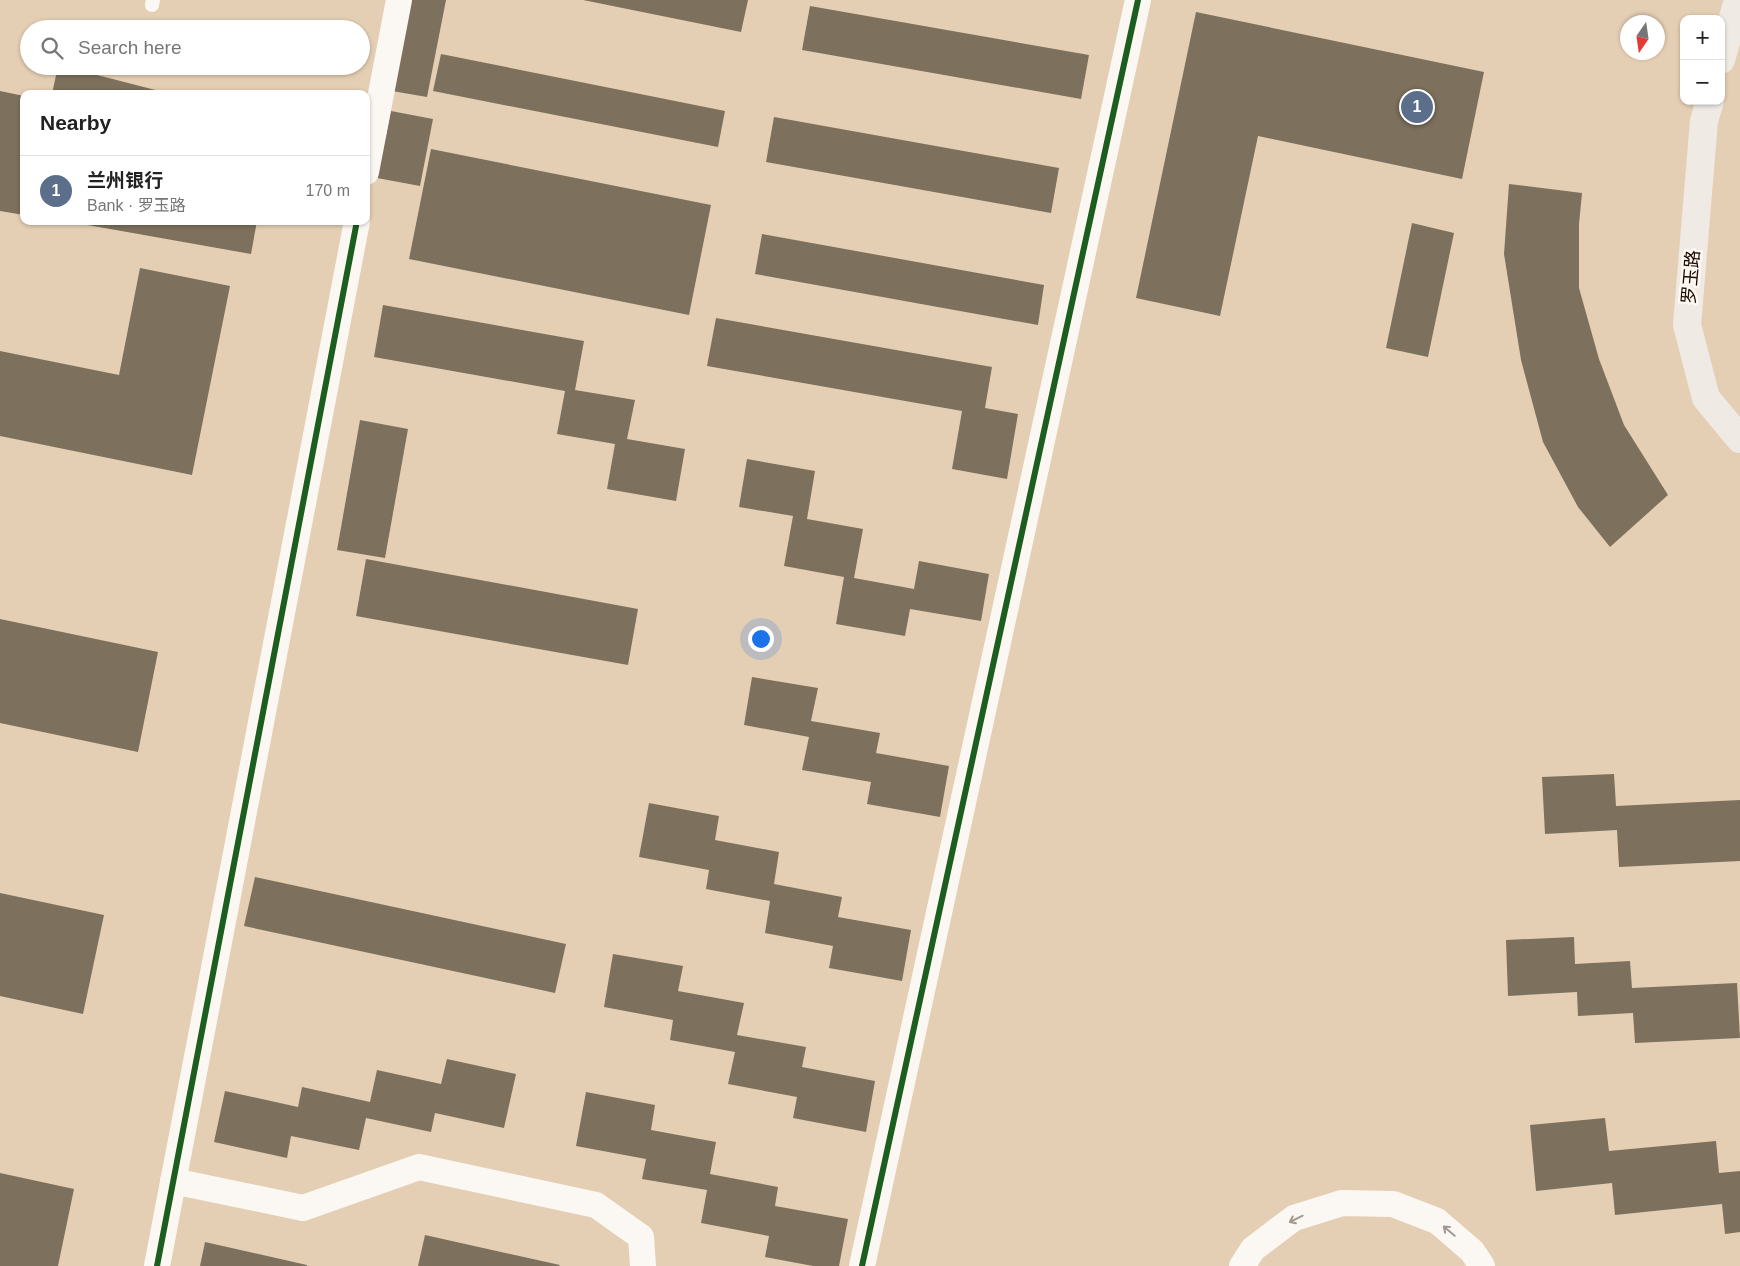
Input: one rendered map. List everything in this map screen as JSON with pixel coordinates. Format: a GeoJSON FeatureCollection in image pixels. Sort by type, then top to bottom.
{"type":"FeatureCollection","features":[{"type":"Feature","properties":{"kind":"main road"},"geometry":{"type":"LineString","coordinates":[[1725,46],[1738,0]]}},
{"type":"Feature","properties":{"kind":"main road","name":"罗玉路"},"geometry":{"type":"LineString","coordinates":[[1709,105],[1704,121],[1687,326],[1706,398],[1740,439]]}},
{"type":"Feature","properties":{"kind":"street"},"geometry":{"type":"LineString","coordinates":[[370,151],[399,0]]}},
{"type":"Feature","properties":{"kind":"street"},"geometry":{"type":"LineString","coordinates":[[862,1266],[1138,0]]}},
{"type":"Feature","properties":{"kind":"street"},"geometry":{"type":"LineString","coordinates":[[157,1266],[356,225]]}},
{"type":"Feature","properties":{"kind":"street"},"geometry":{"type":"LineString","coordinates":[[173,1181],[302,1208],[419,1167],[596,1205],[641,1237],[643,1266]]}},
{"type":"Feature","properties":{"kind":"street"},"geometry":{"type":"LineString","coordinates":[[1242,1266],[1253,1249],[1294,1218],[1342,1203],[1393,1204],[1437,1221],[1472,1251],[1482,1266]]}},
{"type":"Feature","properties":{"kind":"building"},"geometry":{"type":"Polygon","coordinates":[[[410,0],[446,0],[427,97],[392,91],[410,0]]]}},
{"type":"Feature","properties":{"kind":"building"},"geometry":{"type":"Polygon","coordinates":[[[583,0],[748,0],[741,32],[583,0]]]}},
{"type":"Feature","properties":{"kind":"building"},"geometry":{"type":"Polygon","coordinates":[[[810,6],[1089,55],[1081,99],[802,50],[810,6]]]}},
{"type":"Feature","properties":{"kind":"building"},"geometry":{"type":"Polygon","coordinates":[[[1196,12],[1484,72],[1462,179],[1258,136],[1220,316],[1136,298],[1196,12]]]}},
{"type":"Feature","properties":{"kind":"building"},"geometry":{"type":"Polygon","coordinates":[[[441,54],[725,111],[718,147],[433,91],[441,54]]]}},
{"type":"Feature","properties":{"kind":"building"},"geometry":{"type":"Polygon","coordinates":[[[56,75],[97,75],[155,90],[53,90],[56,75]]]}},
{"type":"Feature","properties":{"kind":"building"},"geometry":{"type":"Polygon","coordinates":[[[0,91],[20,95],[20,214],[0,211],[0,91]]]}},
{"type":"Feature","properties":{"kind":"building"},"geometry":{"type":"Polygon","coordinates":[[[391,111],[433,119],[420,186],[377,178],[391,111]]]}},
{"type":"Feature","properties":{"kind":"building"},"geometry":{"type":"Polygon","coordinates":[[[774,117],[1059,168],[1051,213],[766,162],[774,117]]]}},
{"type":"Feature","properties":{"kind":"building"},"geometry":{"type":"Polygon","coordinates":[[[431,149],[711,205],[689,315],[409,259],[431,149]]]}},
{"type":"Feature","properties":{"kind":"building"},"geometry":{"type":"Polygon","coordinates":[[[1509,184],[1582,193],[1579,224],[1579,288],[1599,359],[1624,425],[1668,495],[1610,547],[1578,507],[1543,442],[1521,360],[1504,254],[1509,184]]]}},
{"type":"Feature","properties":{"kind":"building"},"geometry":{"type":"Polygon","coordinates":[[[1412,223],[1454,233],[1428,357],[1386,348],[1412,223]]]}},
{"type":"Feature","properties":{"kind":"building"},"geometry":{"type":"Polygon","coordinates":[[[88,225],[256,225],[251,254],[88,225]]]}},
{"type":"Feature","properties":{"kind":"building"},"geometry":{"type":"Polygon","coordinates":[[[762,234],[1044,285],[1038,325],[755,274],[762,234]]]}},
{"type":"Feature","properties":{"kind":"building"},"geometry":{"type":"Polygon","coordinates":[[[140,268],[230,286],[192,475],[0,436],[0,351],[119,375],[140,268]]]}},
{"type":"Feature","properties":{"kind":"building"},"geometry":{"type":"Polygon","coordinates":[[[383,305],[584,341],[575,390],[635,400],[627,439],[685,449],[676,501],[607,489],[615,444],[557,434],[565,391],[374,357],[383,305]]]}},
{"type":"Feature","properties":{"kind":"building"},"geometry":{"type":"Polygon","coordinates":[[[716,318],[992,367],[985,408],[1018,414],[1007,479],[952,469],[962,411],[707,366],[716,318]]]}},
{"type":"Feature","properties":{"kind":"building"},"geometry":{"type":"Polygon","coordinates":[[[360,420],[408,429],[385,558],[337,550],[360,420]]]}},
{"type":"Feature","properties":{"kind":"building"},"geometry":{"type":"Polygon","coordinates":[[[747,459],[815,471],[807,519],[863,529],[854,578],[914,589],[919,561],[989,574],[981,621],[910,609],[905,636],[836,624],[844,577],[784,566],[793,516],[739,507],[747,459]]]}},
{"type":"Feature","properties":{"kind":"building"},"geometry":{"type":"Polygon","coordinates":[[[366,559],[638,609],[628,665],[356,616],[366,559]]]}},
{"type":"Feature","properties":{"kind":"building"},"geometry":{"type":"Polygon","coordinates":[[[0,619],[158,652],[138,752],[0,723],[0,619]]]}},
{"type":"Feature","properties":{"kind":"building"},"geometry":{"type":"Polygon","coordinates":[[[752,677],[818,688],[811,721],[880,733],[876,753],[949,766],[940,817],[867,804],[871,782],[802,770],[809,737],[744,725],[752,677]]]}},
{"type":"Feature","properties":{"kind":"building"},"geometry":{"type":"Polygon","coordinates":[[[1614,774],[1616,806],[1740,800],[1740,861],[1619,867],[1617,830],[1545,834],[1542,777],[1614,774]]]}},
{"type":"Feature","properties":{"kind":"building"},"geometry":{"type":"Polygon","coordinates":[[[649,803],[719,816],[715,840],[779,852],[774,884],[842,897],[838,917],[911,930],[902,981],[829,968],[833,946],[765,933],[770,901],[706,889],[709,870],[639,857],[649,803]]]}},
{"type":"Feature","properties":{"kind":"building"},"geometry":{"type":"Polygon","coordinates":[[[255,877],[566,944],[555,993],[244,926],[255,877]]]}},
{"type":"Feature","properties":{"kind":"building"},"geometry":{"type":"Polygon","coordinates":[[[0,893],[104,915],[83,1014],[0,996],[0,893]]]}},
{"type":"Feature","properties":{"kind":"building"},"geometry":{"type":"Polygon","coordinates":[[[1574,937],[1575,964],[1630,961],[1632,988],[1737,983],[1740,1038],[1635,1043],[1633,1013],[1578,1016],[1577,992],[1508,996],[1506,940],[1574,937]]]}},
{"type":"Feature","properties":{"kind":"building"},"geometry":{"type":"Polygon","coordinates":[[[613,954],[683,966],[678,991],[744,1003],[737,1035],[806,1047],[802,1067],[875,1081],[866,1132],[793,1118],[797,1097],[728,1084],[735,1052],[670,1040],[673,1020],[604,1007],[613,954]]]}},
{"type":"Feature","properties":{"kind":"building"},"geometry":{"type":"Polygon","coordinates":[[[447,1059],[516,1074],[504,1128],[435,1113],[431,1132],[366,1118],[359,1150],[291,1136],[287,1158],[214,1142],[225,1091],[298,1107],[302,1087],[370,1102],[377,1070],[441,1084],[447,1059]]]}},
{"type":"Feature","properties":{"kind":"building"},"geometry":{"type":"Polygon","coordinates":[[[586,1092],[655,1105],[651,1130],[716,1142],[710,1174],[778,1187],[775,1206],[848,1219],[839,1266],[813,1266],[765,1257],[769,1236],[701,1223],[707,1190],[642,1179],[646,1159],[576,1146],[586,1092]]]}},
{"type":"Feature","properties":{"kind":"building"},"geometry":{"type":"Polygon","coordinates":[[[1605,1118],[1609,1151],[1716,1141],[1719,1173],[1740,1171],[1740,1232],[1725,1234],[1722,1204],[1615,1215],[1612,1183],[1536,1191],[1530,1125],[1605,1118]]]}},
{"type":"Feature","properties":{"kind":"building"},"geometry":{"type":"Polygon","coordinates":[[[0,1173],[74,1189],[58,1266],[0,1266],[0,1173]]]}},
{"type":"Feature","properties":{"kind":"building"},"geometry":{"type":"Polygon","coordinates":[[[425,1235],[560,1265],[418,1266],[425,1235]]]}},
{"type":"Feature","properties":{"kind":"building"},"geometry":{"type":"Polygon","coordinates":[[[205,1242],[307,1265],[307,1266],[200,1266],[205,1242]]]}},
{"type":"Feature","properties":{"kind":"cycle path"},"geometry":{"type":"LineString","coordinates":[[862,1266],[1138,0]]}},
{"type":"Feature","properties":{"kind":"cycle path"},"geometry":{"type":"LineString","coordinates":[[157,1266],[356,225]]}},
{"type":"Feature","properties":{"kind":"place","name":"兰州银行"},"geometry":{"type":"Point","coordinates":[1417,107]}}]}
